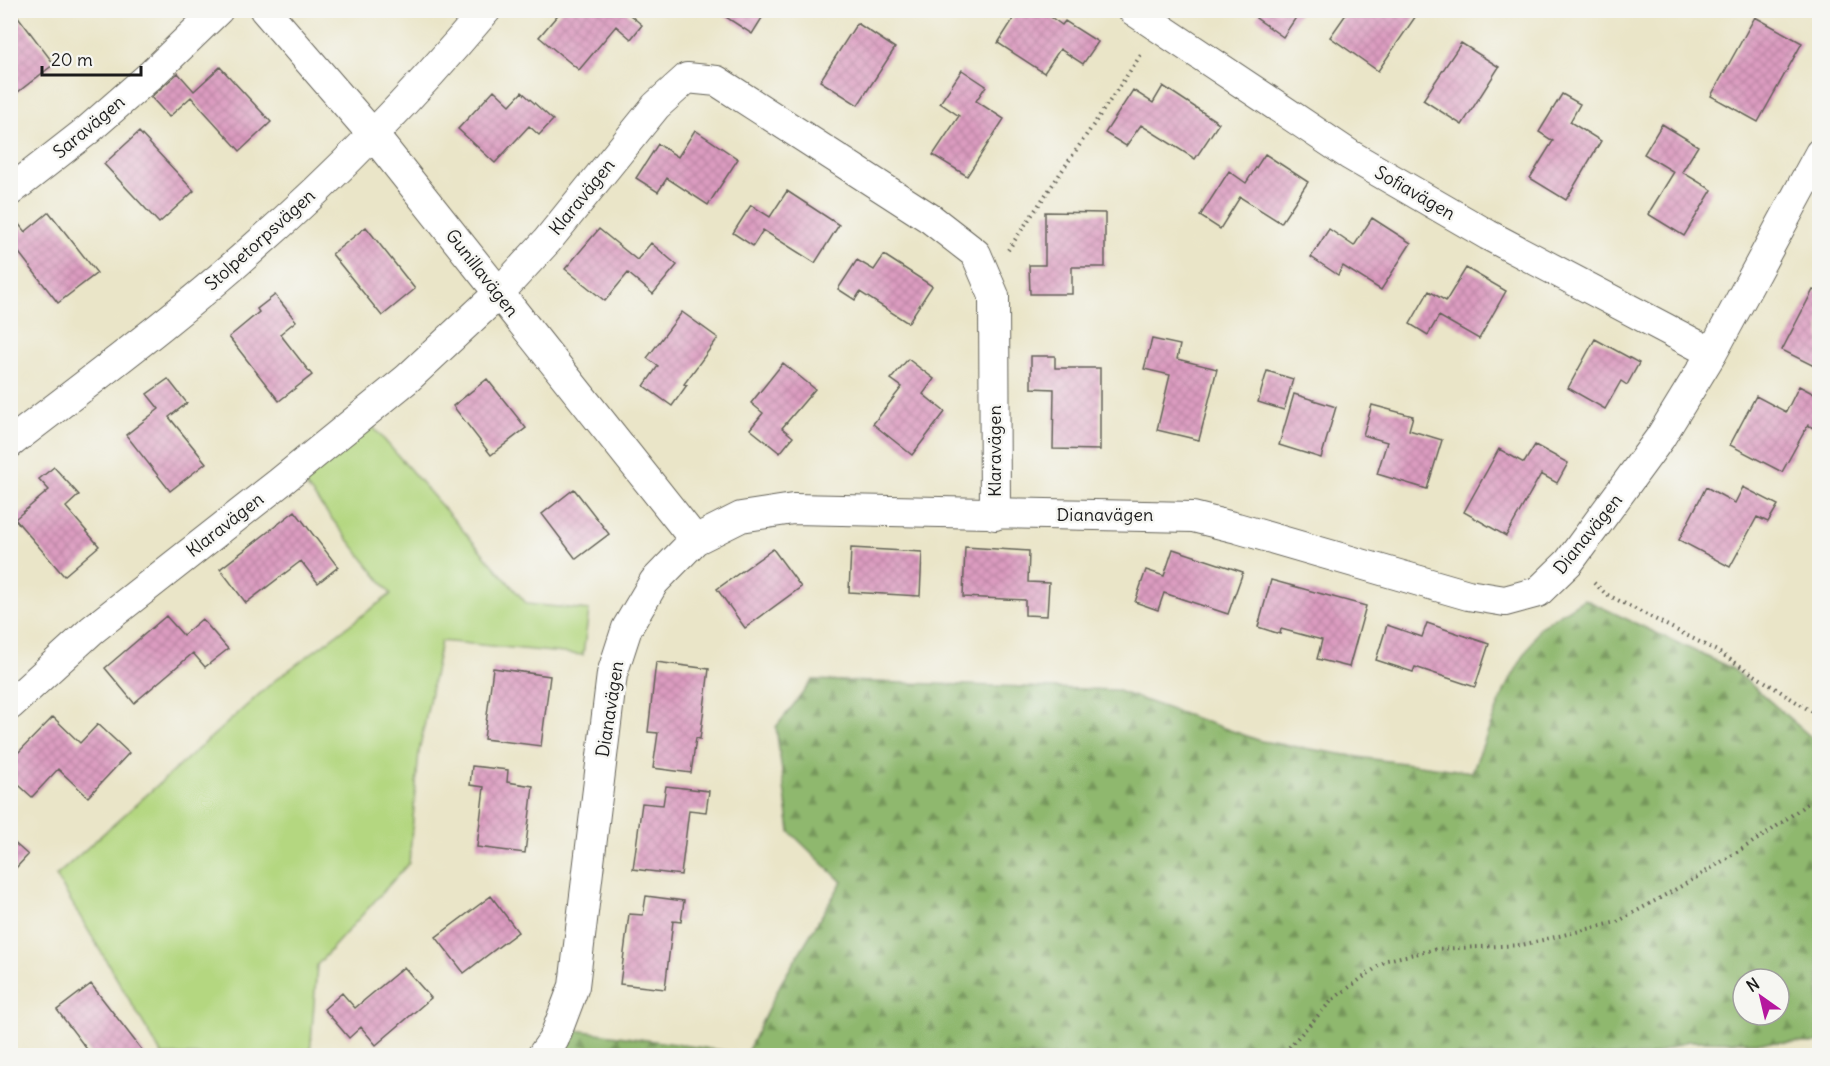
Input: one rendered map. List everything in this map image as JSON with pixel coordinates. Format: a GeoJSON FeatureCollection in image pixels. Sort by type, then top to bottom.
{"type":"FeatureCollection","features":[{"type":"Feature","properties":{"kind":"street","name":"Saravägen"},"geometry":{"type":"LineString","coordinates":[[10,190],[88,130],[152,74],[218,10]]}},
{"type":"Feature","properties":{"kind":"street","name":"Gunillavägen"},"geometry":{"type":"LineString","coordinates":[[265,10],[374,135],[695,540]]}},
{"type":"Feature","properties":{"kind":"street","name":"Stolpetorpsvägen"},"geometry":{"type":"LineString","coordinates":[[10,443],[198,295],[258,244],[374,135],[486,10]]}},
{"type":"Feature","properties":{"kind":"street","name":"Sofiavägen"},"geometry":{"type":"LineString","coordinates":[[1133,10],[1350,155],[1488,235],[1712,352]]}},
{"type":"Feature","properties":{"kind":"street","name":"Klaravägen"},"geometry":{"type":"LineString","coordinates":[[10,705],[92,630],[407,379],[498,294],[547,241],[656,106],[687,78],[717,81],[931,219],[976,254],[994,296],[995,515]]}},
{"type":"Feature","properties":{"kind":"street","name":"Dianavägen"},"geometry":{"type":"LineString","coordinates":[[542,1056],[555,1039],[574,987],[612,674],[627,628],[654,582],[695,540],[741,517],[793,509],[995,515],[1152,515],[1193,518],[1237,528],[1468,595],[1505,601],[1538,592],[1569,562],[1660,438],[1712,352],[1820,153]]}},
{"type":"Feature","properties":{"kind":"path"},"geometry":{"type":"LineString","coordinates":[[988,280],[1159,28]]}},
{"type":"Feature","properties":{"kind":"path"},"geometry":{"type":"LineString","coordinates":[[1569,562],[1606,594],[1717,651],[1820,717]]}},
{"type":"Feature","properties":{"kind":"path"},"geometry":{"type":"LineString","coordinates":[[1281,1056],[1333,999],[1387,960],[1437,949],[1522,945],[1617,922],[1694,879],[1769,832],[1820,794]]}},
{"type":"Feature","properties":{"kind":"green space"},"geometry":{"type":"Polygon","coordinates":[[[367,420],[527,604],[589,610],[583,655],[441,641],[419,752],[409,863],[317,965],[310,1055],[162,1055],[56,876],[274,681],[391,594],[295,472],[367,420]]]}},
{"type":"Feature","properties":{"kind":"green space"},"geometry":{"type":"Polygon","coordinates":[[[1584,599],[1733,669],[1819,744],[1819,1043],[1688,1041],[1649,1056],[556,1056],[576,1030],[746,1054],[781,983],[842,882],[790,832],[776,727],[813,680],[1115,690],[1261,741],[1472,772],[1505,689],[1540,627],[1584,599]]]}},
{"type":"Feature","properties":{"kind":"building"},"geometry":{"type":"Polygon","coordinates":[[[10,10],[13,10],[54,64],[18,92],[10,83],[10,10]]]}},
{"type":"Feature","properties":{"kind":"building"},"geometry":{"type":"Polygon","coordinates":[[[562,10],[624,10],[642,25],[631,39],[616,26],[579,70],[539,37],[562,10]]]}},
{"type":"Feature","properties":{"kind":"building"},"geometry":{"type":"Polygon","coordinates":[[[715,10],[767,10],[752,34],[715,10]]]}},
{"type":"Feature","properties":{"kind":"building"},"geometry":{"type":"Polygon","coordinates":[[[1019,10],[1041,10],[1062,25],[1065,21],[1098,42],[1083,64],[1060,49],[1044,73],[998,43],[1019,10]]]}},
{"type":"Feature","properties":{"kind":"building"},"geometry":{"type":"Polygon","coordinates":[[[1261,10],[1301,10],[1283,37],[1256,18],[1261,10]]]}},
{"type":"Feature","properties":{"kind":"building"},"geometry":{"type":"Polygon","coordinates":[[[1349,10],[1420,10],[1378,71],[1330,37],[1349,10]]]}},
{"type":"Feature","properties":{"kind":"building"},"geometry":{"type":"Polygon","coordinates":[[[1755,17],[1802,43],[1758,122],[1711,96],[1755,17]]]}},
{"type":"Feature","properties":{"kind":"building"},"geometry":{"type":"Polygon","coordinates":[[[857,23],[895,48],[858,105],[820,81],[857,23]]]}},
{"type":"Feature","properties":{"kind":"building"},"geometry":{"type":"Polygon","coordinates":[[[1461,43],[1499,67],[1462,125],[1423,100],[1461,43]]]}},
{"type":"Feature","properties":{"kind":"building"},"geometry":{"type":"Polygon","coordinates":[[[220,67],[271,122],[240,151],[191,97],[169,117],[151,97],[178,73],[194,91],[220,67]]]}},
{"type":"Feature","properties":{"kind":"building"},"geometry":{"type":"Polygon","coordinates":[[[962,70],[986,86],[976,101],[1004,119],[967,176],[933,155],[959,116],[940,103],[962,70]]]}},
{"type":"Feature","properties":{"kind":"building"},"geometry":{"type":"Polygon","coordinates":[[[1163,86],[1219,123],[1195,159],[1141,125],[1126,146],[1105,133],[1133,90],[1153,103],[1163,86]]]}},
{"type":"Feature","properties":{"kind":"building"},"geometry":{"type":"Polygon","coordinates":[[[494,90],[510,105],[522,92],[553,120],[539,135],[529,126],[495,163],[458,129],[494,90]]]}},
{"type":"Feature","properties":{"kind":"building"},"geometry":{"type":"Polygon","coordinates":[[[1562,94],[1580,104],[1570,122],[1601,141],[1566,200],[1530,178],[1553,141],[1539,132],[1562,94]]]}},
{"type":"Feature","properties":{"kind":"building"},"geometry":{"type":"Polygon","coordinates":[[[1662,124],[1698,146],[1682,172],[1712,190],[1684,236],[1648,214],[1674,172],[1644,154],[1662,124]]]}},
{"type":"Feature","properties":{"kind":"building"},"geometry":{"type":"Polygon","coordinates":[[[695,130],[738,159],[708,205],[667,178],[658,192],[636,178],[658,144],[678,157],[695,130]]]}},
{"type":"Feature","properties":{"kind":"building"},"geometry":{"type":"Polygon","coordinates":[[[139,132],[194,191],[159,223],[104,164],[139,132]]]}},
{"type":"Feature","properties":{"kind":"building"},"geometry":{"type":"Polygon","coordinates":[[[1265,154],[1308,182],[1281,223],[1240,197],[1220,229],[1200,216],[1229,171],[1246,183],[1265,154]]]}},
{"type":"Feature","properties":{"kind":"building"},"geometry":{"type":"Polygon","coordinates":[[[787,191],[839,225],[815,263],[763,230],[753,246],[733,233],[751,205],[770,217],[787,191]]]}},
{"type":"Feature","properties":{"kind":"building"},"geometry":{"type":"Polygon","coordinates":[[[49,212],[97,273],[58,303],[13,245],[10,247],[10,213],[25,232],[49,212]]]}},
{"type":"Feature","properties":{"kind":"building"},"geometry":{"type":"Polygon","coordinates":[[[1045,212],[1105,213],[1105,267],[1072,267],[1072,294],[1030,294],[1029,265],[1045,265],[1045,212]]]}},
{"type":"Feature","properties":{"kind":"building"},"geometry":{"type":"Polygon","coordinates":[[[1372,218],[1411,243],[1381,290],[1343,266],[1338,275],[1311,257],[1329,229],[1354,246],[1372,218]]]}},
{"type":"Feature","properties":{"kind":"building"},"geometry":{"type":"Polygon","coordinates":[[[366,227],[415,289],[382,316],[332,254],[366,227]]]}},
{"type":"Feature","properties":{"kind":"building"},"geometry":{"type":"Polygon","coordinates":[[[599,229],[637,260],[651,243],[677,265],[653,294],[628,273],[605,301],[565,269],[599,229]]]}},
{"type":"Feature","properties":{"kind":"building"},"geometry":{"type":"Polygon","coordinates":[[[884,255],[932,286],[908,323],[860,292],[855,300],[838,289],[857,260],[874,270],[884,255]]]}},
{"type":"Feature","properties":{"kind":"building"},"geometry":{"type":"Polygon","coordinates":[[[1466,268],[1506,291],[1479,339],[1439,316],[1428,335],[1410,324],[1429,291],[1446,301],[1466,268]]]}},
{"type":"Feature","properties":{"kind":"building"},"geometry":{"type":"Polygon","coordinates":[[[1813,290],[1820,293],[1820,369],[1782,350],[1813,290]]]}},
{"type":"Feature","properties":{"kind":"building"},"geometry":{"type":"Polygon","coordinates":[[[275,295],[296,321],[280,334],[312,375],[279,401],[229,337],[275,295]]]}},
{"type":"Feature","properties":{"kind":"building"},"geometry":{"type":"Polygon","coordinates":[[[682,312],[718,338],[684,384],[687,385],[672,406],[644,386],[658,366],[647,358],[682,312]]]}},
{"type":"Feature","properties":{"kind":"building"},"geometry":{"type":"Polygon","coordinates":[[[1152,339],[1180,345],[1177,359],[1217,369],[1199,440],[1157,430],[1170,375],[1144,369],[1152,339]]]}},
{"type":"Feature","properties":{"kind":"building"},"geometry":{"type":"Polygon","coordinates":[[[1595,339],[1639,363],[1627,385],[1621,381],[1605,409],[1568,388],[1595,339]]]}},
{"type":"Feature","properties":{"kind":"building"},"geometry":{"type":"Polygon","coordinates":[[[1031,356],[1055,356],[1055,368],[1100,368],[1100,450],[1053,449],[1054,389],[1031,388],[1031,356]]]}},
{"type":"Feature","properties":{"kind":"building"},"geometry":{"type":"Polygon","coordinates":[[[908,359],[934,379],[923,394],[945,412],[912,455],[873,424],[902,387],[891,379],[908,359]]]}},
{"type":"Feature","properties":{"kind":"building"},"geometry":{"type":"Polygon","coordinates":[[[783,363],[815,389],[782,428],[793,437],[780,453],[750,429],[763,413],[751,403],[783,363]]]}},
{"type":"Feature","properties":{"kind":"building"},"geometry":{"type":"Polygon","coordinates":[[[1267,371],[1293,379],[1284,410],[1258,402],[1267,371]]]}},
{"type":"Feature","properties":{"kind":"building"},"geometry":{"type":"Polygon","coordinates":[[[168,379],[187,403],[169,417],[206,463],[170,491],[126,435],[159,409],[147,394],[168,379]]]}},
{"type":"Feature","properties":{"kind":"building"},"geometry":{"type":"Polygon","coordinates":[[[487,379],[526,428],[491,455],[453,406],[487,379]]]}},
{"type":"Feature","properties":{"kind":"building"},"geometry":{"type":"Polygon","coordinates":[[[1799,386],[1820,397],[1820,416],[1813,428],[1808,425],[1782,472],[1730,445],[1756,396],[1786,412],[1799,386]]]}},
{"type":"Feature","properties":{"kind":"building"},"geometry":{"type":"Polygon","coordinates":[[[1294,394],[1336,407],[1321,458],[1279,445],[1294,394]]]}},
{"type":"Feature","properties":{"kind":"building"},"geometry":{"type":"Polygon","coordinates":[[[1372,405],[1413,416],[1409,430],[1442,440],[1427,489],[1377,474],[1387,442],[1363,435],[1372,405]]]}},
{"type":"Feature","properties":{"kind":"building"},"geometry":{"type":"Polygon","coordinates":[[[1535,445],[1568,463],[1557,483],[1541,474],[1506,536],[1464,512],[1499,449],[1524,463],[1535,445]]]}},
{"type":"Feature","properties":{"kind":"building"},"geometry":{"type":"Polygon","coordinates":[[[54,467],[79,495],[66,507],[99,546],[64,576],[15,519],[49,490],[39,479],[54,467]]]}},
{"type":"Feature","properties":{"kind":"building"},"geometry":{"type":"Polygon","coordinates":[[[1706,487],[1735,503],[1743,487],[1778,505],[1768,522],[1757,517],[1730,567],[1679,540],[1706,487]]]}},
{"type":"Feature","properties":{"kind":"building"},"geometry":{"type":"Polygon","coordinates":[[[574,489],[609,534],[576,559],[542,514],[574,489]]]}},
{"type":"Feature","properties":{"kind":"building"},"geometry":{"type":"Polygon","coordinates":[[[295,511],[338,567],[318,583],[301,561],[246,603],[220,569],[295,511]]]}},
{"type":"Feature","properties":{"kind":"building"},"geometry":{"type":"Polygon","coordinates":[[[965,547],[1029,551],[1028,582],[1049,583],[1047,616],[1025,615],[1025,600],[963,597],[965,547]]]}},
{"type":"Feature","properties":{"kind":"building"},"geometry":{"type":"Polygon","coordinates":[[[851,548],[922,552],[920,596],[849,592],[851,548]]]}},
{"type":"Feature","properties":{"kind":"building"},"geometry":{"type":"Polygon","coordinates":[[[773,549],[801,587],[745,628],[717,589],[773,549]]]}},
{"type":"Feature","properties":{"kind":"building"},"geometry":{"type":"Polygon","coordinates":[[[1173,549],[1243,572],[1228,614],[1164,593],[1158,610],[1135,602],[1146,570],[1164,576],[1173,549]]]}},
{"type":"Feature","properties":{"kind":"building"},"geometry":{"type":"Polygon","coordinates":[[[1271,580],[1366,606],[1349,667],[1317,659],[1322,640],[1281,629],[1280,634],[1258,627],[1271,580]]]}},
{"type":"Feature","properties":{"kind":"building"},"geometry":{"type":"Polygon","coordinates":[[[166,616],[183,635],[202,619],[228,649],[205,667],[193,653],[134,703],[105,668],[166,616]]]}},
{"type":"Feature","properties":{"kind":"building"},"geometry":{"type":"Polygon","coordinates":[[[1427,623],[1489,644],[1475,687],[1415,667],[1413,672],[1376,660],[1387,625],[1422,637],[1427,623]]]}},
{"type":"Feature","properties":{"kind":"building"},"geometry":{"type":"Polygon","coordinates":[[[656,662],[709,669],[700,739],[696,738],[691,773],[653,768],[658,733],[648,732],[656,662]]]}},
{"type":"Feature","properties":{"kind":"building"},"geometry":{"type":"Polygon","coordinates":[[[493,668],[550,676],[541,746],[484,739],[493,668]]]}},
{"type":"Feature","properties":{"kind":"building"},"geometry":{"type":"Polygon","coordinates":[[[53,717],[80,743],[98,724],[129,753],[88,797],[58,769],[32,797],[10,777],[10,761],[53,717]]]}},
{"type":"Feature","properties":{"kind":"building"},"geometry":{"type":"Polygon","coordinates":[[[472,766],[508,770],[507,782],[533,786],[525,853],[477,847],[484,787],[470,785],[472,766]]]}},
{"type":"Feature","properties":{"kind":"building"},"geometry":{"type":"Polygon","coordinates":[[[666,786],[709,791],[706,812],[689,810],[681,875],[633,869],[642,803],[663,805],[666,786]]]}},
{"type":"Feature","properties":{"kind":"building"},"geometry":{"type":"Polygon","coordinates":[[[10,839],[28,855],[15,869],[10,865],[10,839]]]}},
{"type":"Feature","properties":{"kind":"building"},"geometry":{"type":"Polygon","coordinates":[[[491,896],[518,932],[464,973],[436,937],[491,896]]]}},
{"type":"Feature","properties":{"kind":"building"},"geometry":{"type":"Polygon","coordinates":[[[646,896],[684,901],[681,922],[673,921],[665,989],[620,984],[629,914],[643,915],[646,896]]]}},
{"type":"Feature","properties":{"kind":"building"},"geometry":{"type":"Polygon","coordinates":[[[404,967],[431,998],[376,1045],[361,1027],[349,1038],[324,1009],[342,993],[355,1008],[404,967]]]}},
{"type":"Feature","properties":{"kind":"building"},"geometry":{"type":"Polygon","coordinates":[[[91,984],[145,1054],[143,1056],[92,1056],[57,1010],[91,984]]]}}]}
